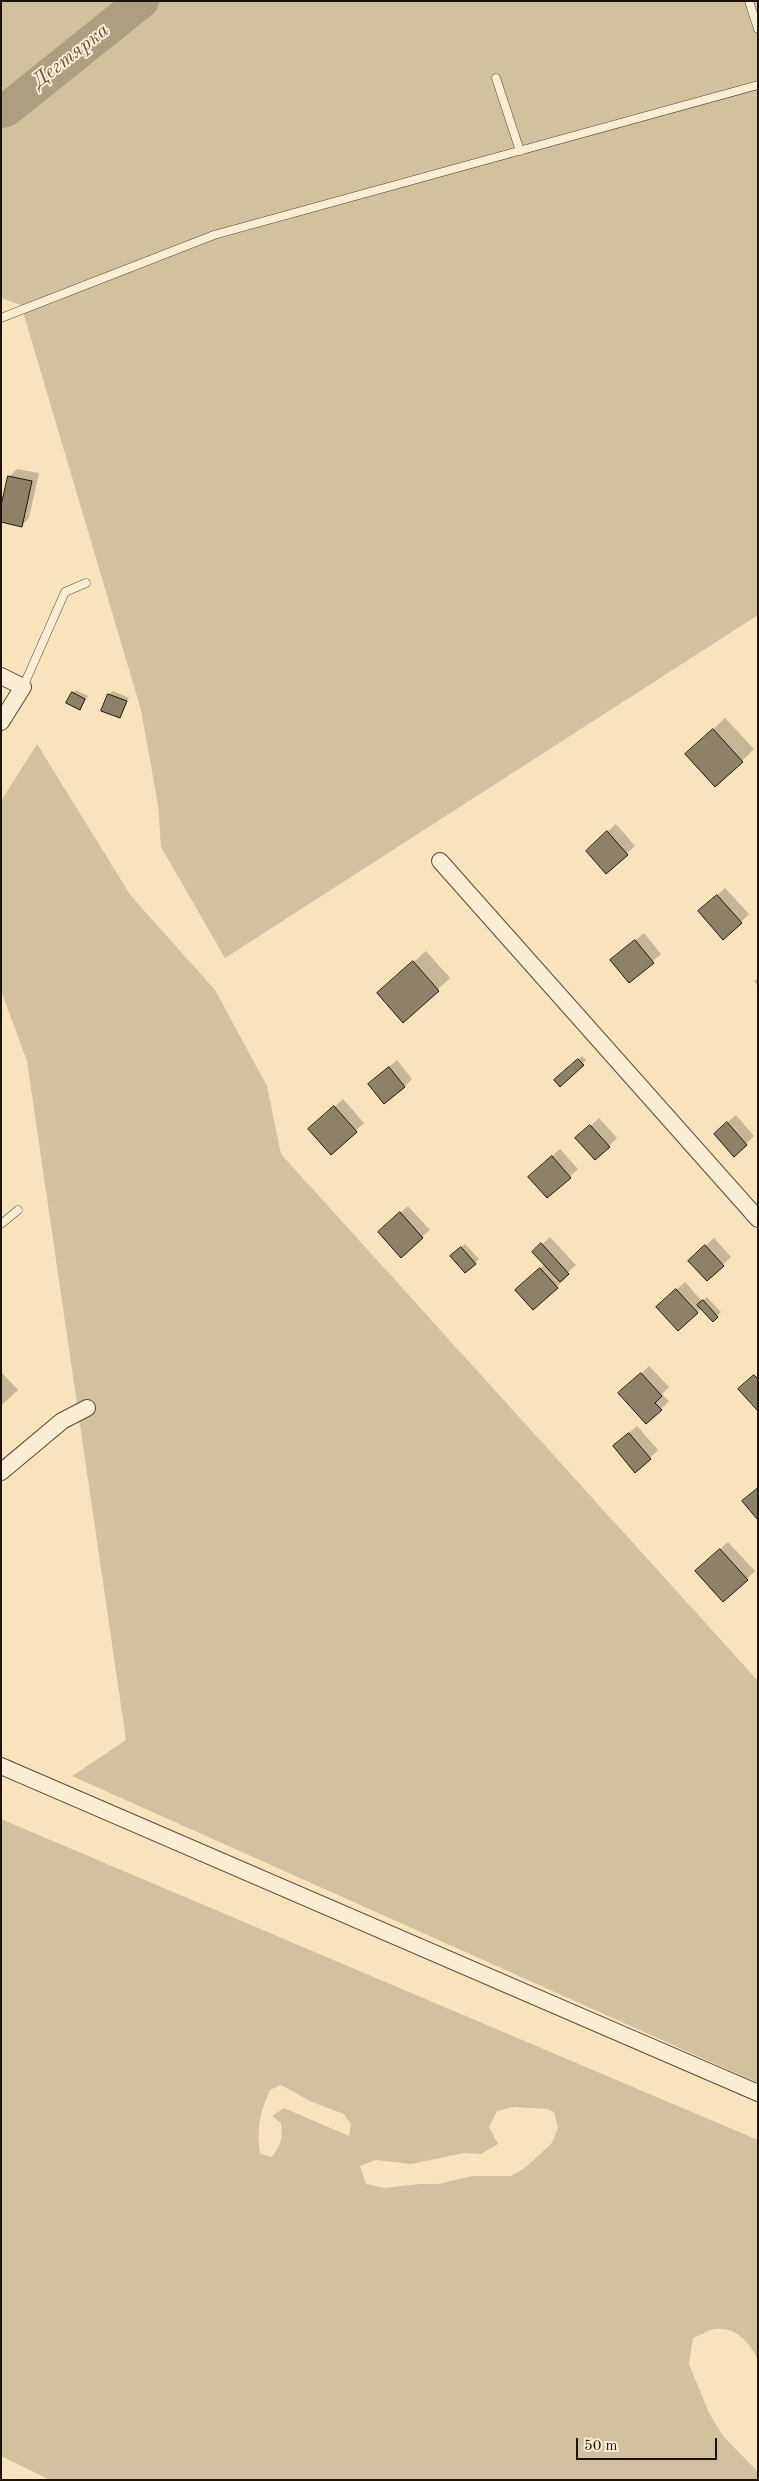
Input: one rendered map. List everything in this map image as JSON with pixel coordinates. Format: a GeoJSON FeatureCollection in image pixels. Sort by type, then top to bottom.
{"type":"FeatureCollection","features":[{"type":"Feature","properties":{"kind":"street"},"geometry":{"type":"LineString","coordinates":[[1,676],[23,687],[1,722]]}},
{"type":"Feature","properties":{"kind":"street"},"geometry":{"type":"LineString","coordinates":[[440,861],[758,1219]]}},
{"type":"Feature","properties":{"kind":"street"},"geometry":{"type":"LineString","coordinates":[[1,1472],[62,1421],[87,1408]]}},
{"type":"Feature","properties":{"kind":"street"},"geometry":{"type":"LineString","coordinates":[[1,1766],[758,2093]]}},
{"type":"Feature","properties":{"kind":"lane"},"geometry":{"type":"LineString","coordinates":[[749,1],[758,29]]}},
{"type":"Feature","properties":{"kind":"lane"},"geometry":{"type":"LineString","coordinates":[[496,78],[520,151]]}},
{"type":"Feature","properties":{"kind":"lane"},"geometry":{"type":"LineString","coordinates":[[1,318],[214,235],[758,85]]}},
{"type":"Feature","properties":{"kind":"lane"},"geometry":{"type":"LineString","coordinates":[[23,687],[65,592],[86,583]]}},
{"type":"Feature","properties":{"kind":"lane"},"geometry":{"type":"LineString","coordinates":[[1,1224],[18,1210]]}},
{"type":"Feature","properties":{"kind":"shaded area"},"geometry":{"type":"Polygon","coordinates":[[[1,1],[758,1],[758,615],[225,958],[161,847],[158,805],[141,710],[21,305],[1,298],[1,1]]]}},
{"type":"Feature","properties":{"kind":"shaded area"},"geometry":{"type":"Polygon","coordinates":[[[37,744],[131,896],[215,990],[267,1086],[281,1154],[758,1681],[758,2083],[72,1776],[126,1740],[27,1061],[1,991],[1,801],[37,744]]]}},
{"type":"Feature","properties":{"kind":"shaded area"},"geometry":{"type":"Polygon","coordinates":[[[1,1819],[758,2140],[758,2360],[742,2337],[730,2331],[715,2329],[693,2338],[689,2364],[709,2413],[723,2436],[758,2472],[758,2480],[50,2480],[1,2456],[1,1819]],[[281,2085],[270,2090],[263,2107],[259,2128],[260,2154],[272,2157],[277,2149],[281,2141],[281,2123],[272,2116],[284,2108],[349,2136],[351,2124],[344,2114],[312,2102],[281,2085]],[[514,2107],[497,2111],[489,2127],[498,2144],[481,2154],[464,2153],[411,2164],[376,2160],[360,2166],[366,2184],[384,2188],[438,2184],[472,2176],[511,2176],[526,2167],[552,2143],[558,2128],[554,2112],[547,2109],[514,2107]]]}},
{"type":"Feature","properties":{"kind":"building"},"geometry":{"type":"Polygon","coordinates":[[[8,476],[32,481],[22,527],[1,522],[1,506],[8,476]]]}},
{"type":"Feature","properties":{"kind":"building"},"geometry":{"type":"Polygon","coordinates":[[[72,692],[85,699],[80,710],[66,703],[72,692]]]}},
{"type":"Feature","properties":{"kind":"building"},"geometry":{"type":"Polygon","coordinates":[[[108,694],[127,701],[120,718],[101,711],[108,694]]]}},
{"type":"Feature","properties":{"kind":"building"},"geometry":{"type":"Polygon","coordinates":[[[713,729],[743,762],[715,787],[685,754],[713,729]]]}},
{"type":"Feature","properties":{"kind":"building"},"geometry":{"type":"Polygon","coordinates":[[[607,831],[628,855],[606,874],[586,851],[607,831]]]}},
{"type":"Feature","properties":{"kind":"building"},"geometry":{"type":"Polygon","coordinates":[[[717,895],[742,923],[723,940],[698,911],[717,895]]]}},
{"type":"Feature","properties":{"kind":"building"},"geometry":{"type":"Polygon","coordinates":[[[635,940],[654,963],[629,983],[610,960],[635,940]]]}},
{"type":"Feature","properties":{"kind":"building"},"geometry":{"type":"Polygon","coordinates":[[[413,961],[439,991],[403,1023],[377,993],[413,961]]]}},
{"type":"Feature","properties":{"kind":"building"},"geometry":{"type":"Polygon","coordinates":[[[578,1059],[584,1065],[560,1087],[554,1080],[578,1059]]]}},
{"type":"Feature","properties":{"kind":"building"},"geometry":{"type":"Polygon","coordinates":[[[389,1067],[405,1087],[384,1104],[368,1084],[389,1067]]]}},
{"type":"Feature","properties":{"kind":"building"},"geometry":{"type":"Polygon","coordinates":[[[334,1106],[357,1132],[331,1155],[308,1129],[334,1106]]]}},
{"type":"Feature","properties":{"kind":"building"},"geometry":{"type":"Polygon","coordinates":[[[727,1122],[747,1145],[734,1157],[714,1134],[727,1122]]]}},
{"type":"Feature","properties":{"kind":"building"},"geometry":{"type":"Polygon","coordinates":[[[590,1125],[610,1147],[595,1160],[575,1138],[590,1125]]]}},
{"type":"Feature","properties":{"kind":"building"},"geometry":{"type":"Polygon","coordinates":[[[552,1156],[571,1178],[547,1198],[528,1177],[552,1156]]]}},
{"type":"Feature","properties":{"kind":"building"},"geometry":{"type":"Polygon","coordinates":[[[400,1212],[423,1238],[401,1258],[378,1232],[400,1212]]]}},
{"type":"Feature","properties":{"kind":"building"},"geometry":{"type":"Polygon","coordinates":[[[541,1243],[569,1274],[560,1282],[532,1252],[541,1243]]]}},
{"type":"Feature","properties":{"kind":"building"},"geometry":{"type":"Polygon","coordinates":[[[705,1245],[724,1266],[707,1281],[688,1261],[705,1245]]]}},
{"type":"Feature","properties":{"kind":"building"},"geometry":{"type":"Polygon","coordinates":[[[461,1247],[476,1264],[465,1273],[450,1256],[461,1247]]]}},
{"type":"Feature","properties":{"kind":"building"},"geometry":{"type":"Polygon","coordinates":[[[540,1268],[558,1288],[533,1310],[515,1290],[540,1268]]]}},
{"type":"Feature","properties":{"kind":"building"},"geometry":{"type":"Polygon","coordinates":[[[676,1289],[698,1313],[678,1331],[656,1307],[676,1289]]]}},
{"type":"Feature","properties":{"kind":"building"},"geometry":{"type":"Polygon","coordinates":[[[703,1300],[718,1317],[713,1322],[697,1305],[703,1300]]]}},
{"type":"Feature","properties":{"kind":"building"},"geometry":{"type":"Polygon","coordinates":[[[641,1373],[662,1396],[655,1403],[662,1410],[646,1424],[618,1393],[641,1373]]]}},
{"type":"Feature","properties":{"kind":"building"},"geometry":{"type":"Polygon","coordinates":[[[754,1375],[758,1379],[758,1411],[738,1389],[754,1375]]]}},
{"type":"Feature","properties":{"kind":"building"},"geometry":{"type":"Polygon","coordinates":[[[629,1433],[651,1459],[635,1473],[613,1446],[629,1433]]]}},
{"type":"Feature","properties":{"kind":"building"},"geometry":{"type":"Polygon","coordinates":[[[758,1488],[758,1520],[742,1501],[758,1488]]]}},
{"type":"Feature","properties":{"kind":"building"},"geometry":{"type":"Polygon","coordinates":[[[720,1549],[748,1580],[723,1602],[695,1571],[720,1549]]]}},
{"type":"Feature","properties":{"kind":"waterway","name":"Дегтярка"},"geometry":{"type":"LineString","coordinates":[[1,111],[6,110],[142,1]]}}]}
